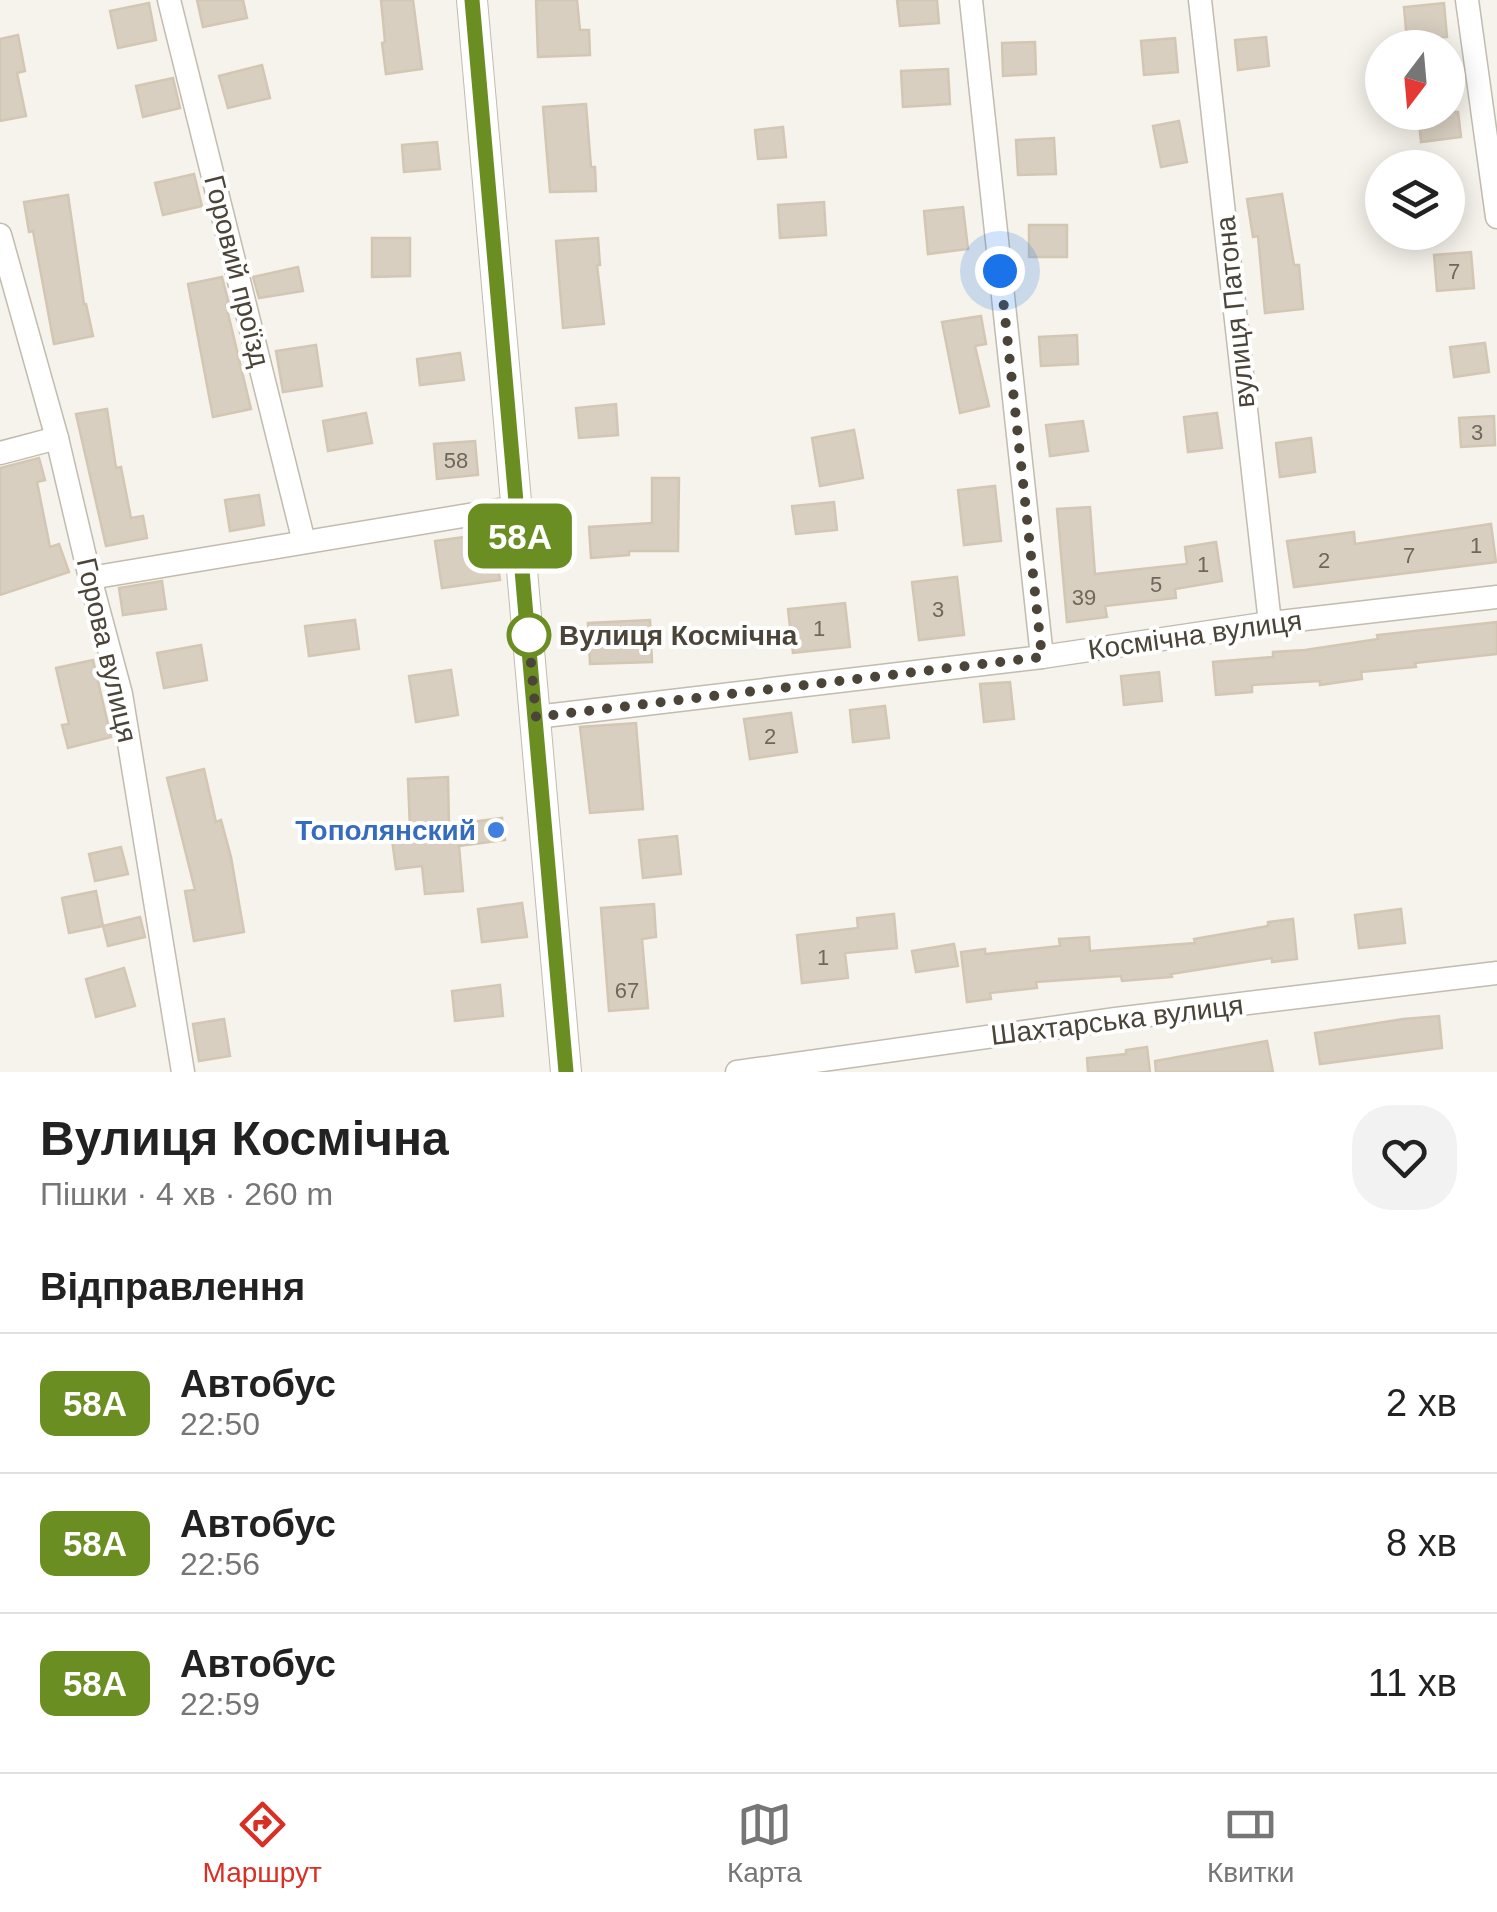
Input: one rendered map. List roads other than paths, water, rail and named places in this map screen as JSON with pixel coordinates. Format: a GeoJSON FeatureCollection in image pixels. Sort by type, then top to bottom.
{"type":"FeatureCollection","features":[{"type":"Feature","properties":{"kind":"street","name":"Горовий проїзд"},"geometry":{"type":"LineString","coordinates":[[169,0],[304,542]]}},
{"type":"Feature","properties":{"kind":"street"},"geometry":{"type":"LineString","coordinates":[[472,0],[566,1072]]}},
{"type":"Feature","properties":{"kind":"street"},"geometry":{"type":"LineString","coordinates":[[971,0],[1042,657]]}},
{"type":"Feature","properties":{"kind":"street","name":"вулиця Патона"},"geometry":{"type":"LineString","coordinates":[[1200,0],[1270,623]]}},
{"type":"Feature","properties":{"kind":"street"},"geometry":{"type":"LineString","coordinates":[[1467,0],[1497,217]]}},
{"type":"Feature","properties":{"kind":"street","name":"Горова вулиця"},"geometry":{"type":"LineString","coordinates":[[0,235],[57,438],[121,694],[183,1072]]}},
{"type":"Feature","properties":{"kind":"street"},"geometry":{"type":"LineString","coordinates":[[0,453],[57,438]]}},
{"type":"Feature","properties":{"kind":"street"},"geometry":{"type":"LineString","coordinates":[[90,578],[517,507]]}},
{"type":"Feature","properties":{"kind":"street","name":"Космічна вулиця"},"geometry":{"type":"LineString","coordinates":[[536,717],[1042,657],[1270,623],[1497,597]]}},
{"type":"Feature","properties":{"kind":"street","name":"Шахтарська вулиця"},"geometry":{"type":"LineString","coordinates":[[737,1072],[1135,1016],[1497,973]]}},
{"type":"Feature","properties":{"kind":"place","name":"Вулиця Космічна"},"geometry":{"type":"Point","coordinates":[529,635]}},
{"type":"Feature","properties":{"kind":"place","name":"Тополянский"},"geometry":{"type":"Point","coordinates":[496,830]}}]}
